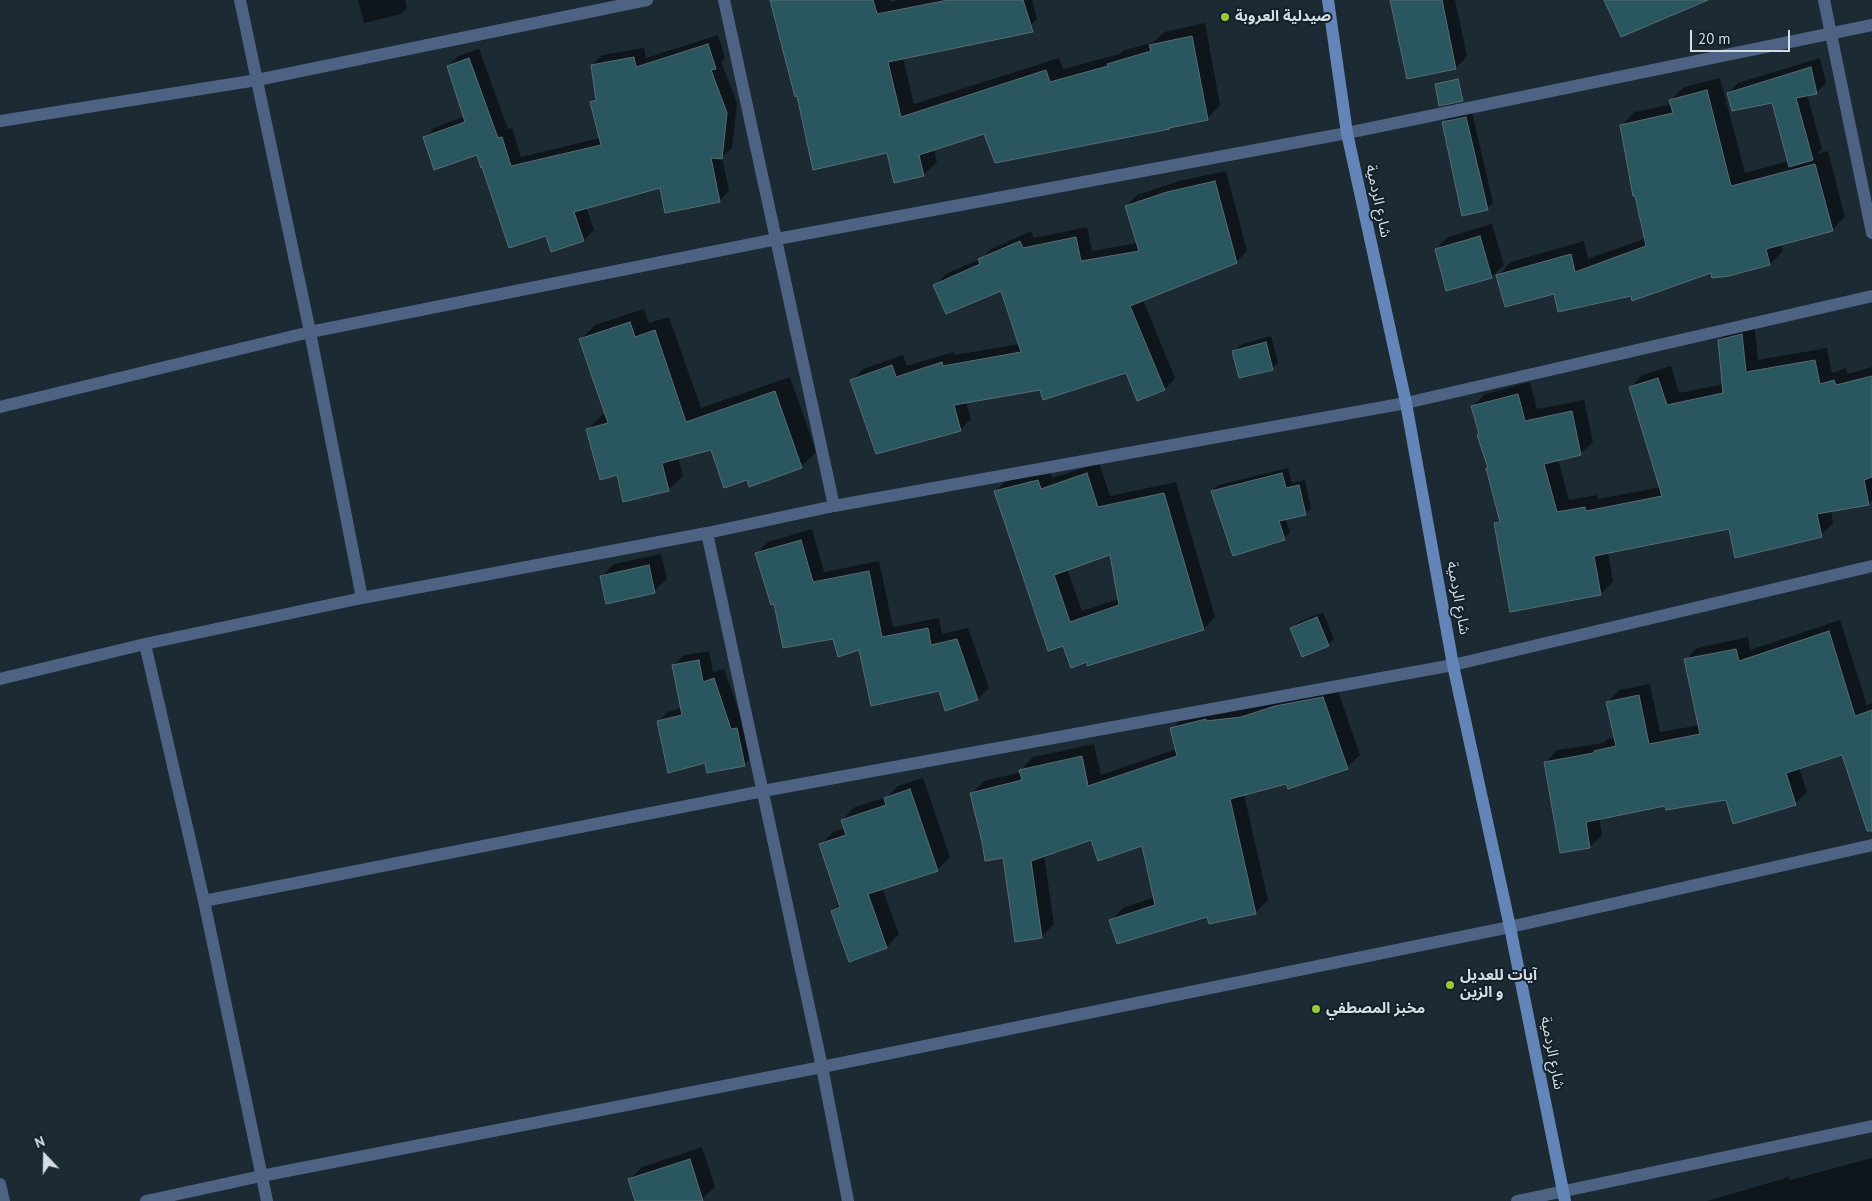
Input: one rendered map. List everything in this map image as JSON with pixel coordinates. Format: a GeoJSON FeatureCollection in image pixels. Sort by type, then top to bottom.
{"type":"FeatureCollection","features":[{"type":"Feature","properties":{"kind":"street"},"geometry":{"type":"LineString","coordinates":[[240,0],[310,332],[362,598]]}},
{"type":"Feature","properties":{"kind":"street"},"geometry":{"type":"LineString","coordinates":[[0,121],[257,80],[647,0]]}},
{"type":"Feature","properties":{"kind":"street"},"geometry":{"type":"LineString","coordinates":[[724,0],[834,506]]}},
{"type":"Feature","properties":{"kind":"street","name":"شارع الردمية"},"geometry":{"type":"LineString","coordinates":[[1328,0],[1346,133],[1406,403],[1453,664],[1510,927],[1564,1196]]}},
{"type":"Feature","properties":{"kind":"street"},"geometry":{"type":"LineString","coordinates":[[1824,0],[1872,233]]}},
{"type":"Feature","properties":{"kind":"street"},"geometry":{"type":"LineString","coordinates":[[0,407],[310,332],[777,239],[1346,133],[1872,25]]}},
{"type":"Feature","properties":{"kind":"street"},"geometry":{"type":"LineString","coordinates":[[0,680],[145,644],[362,598],[708,533],[834,506],[1406,403],[1872,296]]}},
{"type":"Feature","properties":{"kind":"street"},"geometry":{"type":"LineString","coordinates":[[708,533],[822,1067],[848,1201]]}},
{"type":"Feature","properties":{"kind":"street"},"geometry":{"type":"LineString","coordinates":[[204,900],[763,791],[1453,664],[1872,566]]}},
{"type":"Feature","properties":{"kind":"street"},"geometry":{"type":"LineString","coordinates":[[145,644],[204,900],[267,1201]]}},
{"type":"Feature","properties":{"kind":"street"},"geometry":{"type":"LineString","coordinates":[[146,1201],[261,1176],[822,1067],[1510,927],[1872,845]]}},
{"type":"Feature","properties":{"kind":"street"},"geometry":{"type":"LineString","coordinates":[[1517,1201],[1564,1196],[1872,1126]]}},
{"type":"Feature","properties":{"kind":"street"},"geometry":{"type":"LineString","coordinates":[[0,1184],[4,1201]]}},
{"type":"Feature","properties":{"kind":"building"},"geometry":{"type":"Polygon","coordinates":[[[770,0],[873,0],[877,14],[948,0],[1023,0],[1033,32],[888,62],[901,117],[1046,70],[1050,82],[1108,66],[1107,64],[1151,51],[1149,45],[1192,36],[1208,120],[995,163],[984,134],[919,155],[924,176],[894,183],[887,153],[813,170],[797,96],[795,97],[770,0]]]}},
{"type":"Feature","properties":{"kind":"building"},"geometry":{"type":"Polygon","coordinates":[[[1390,0],[1442,0],[1456,69],[1407,79],[1390,0]]]}},
{"type":"Feature","properties":{"kind":"building"},"geometry":{"type":"Polygon","coordinates":[[[1604,0],[1708,0],[1621,37],[1604,0]]]}},
{"type":"Feature","properties":{"kind":"building"},"geometry":{"type":"Polygon","coordinates":[[[708,44],[716,69],[711,70],[727,113],[722,159],[711,158],[720,202],[665,213],[660,188],[574,212],[584,241],[551,252],[546,236],[509,248],[477,155],[434,170],[423,137],[465,122],[447,66],[469,58],[498,138],[502,137],[511,166],[601,145],[590,102],[596,100],[591,65],[634,57],[636,67],[708,44]]]}},
{"type":"Feature","properties":{"kind":"building"},"geometry":{"type":"Polygon","coordinates":[[[1811,67],[1817,94],[1796,98],[1813,160],[1789,167],[1772,103],[1732,111],[1727,93],[1811,67]]]}},
{"type":"Feature","properties":{"kind":"building"},"geometry":{"type":"Polygon","coordinates":[[[1458,79],[1463,101],[1439,106],[1435,84],[1458,79]]]}},
{"type":"Feature","properties":{"kind":"building"},"geometry":{"type":"Polygon","coordinates":[[[1707,90],[1731,186],[1815,164],[1833,231],[1766,249],[1770,265],[1729,276],[1712,278],[1711,273],[1632,301],[1631,296],[1558,312],[1554,294],[1505,307],[1496,275],[1571,254],[1575,272],[1646,246],[1635,196],[1633,196],[1620,125],[1673,113],[1669,100],[1707,90]]]}},
{"type":"Feature","properties":{"kind":"building"},"geometry":{"type":"Polygon","coordinates":[[[1466,117],[1488,210],[1462,216],[1442,122],[1466,117]]]}},
{"type":"Feature","properties":{"kind":"building"},"geometry":{"type":"Polygon","coordinates":[[[1215,181],[1237,263],[1130,306],[1165,390],[1137,401],[1126,373],[1043,400],[1040,390],[954,405],[961,431],[876,454],[850,380],[892,365],[896,377],[942,362],[943,366],[1021,352],[1001,291],[946,314],[933,285],[980,264],[978,259],[1020,241],[1023,248],[1076,237],[1081,261],[1139,251],[1125,206],[1167,192],[1215,181]]]}},
{"type":"Feature","properties":{"kind":"building"},"geometry":{"type":"Polygon","coordinates":[[[1480,236],[1492,278],[1446,291],[1435,249],[1480,236]]]}},
{"type":"Feature","properties":{"kind":"building"},"geometry":{"type":"Polygon","coordinates":[[[630,322],[635,337],[655,330],[686,422],[775,391],[802,468],[749,487],[747,480],[724,488],[711,450],[662,463],[669,491],[623,502],[617,475],[600,480],[586,429],[608,423],[579,339],[630,322]]]}},
{"type":"Feature","properties":{"kind":"building"},"geometry":{"type":"Polygon","coordinates":[[[1742,334],[1746,372],[1815,360],[1820,384],[1834,380],[1836,385],[1872,376],[1872,477],[1864,480],[1869,505],[1817,514],[1822,537],[1735,558],[1729,529],[1594,556],[1601,595],[1510,612],[1494,523],[1500,522],[1471,406],[1518,394],[1525,421],[1572,411],[1581,455],[1544,464],[1557,512],[1585,507],[1586,511],[1662,496],[1629,387],[1658,378],[1667,405],[1723,393],[1718,340],[1742,334]]]}},
{"type":"Feature","properties":{"kind":"building"},"geometry":{"type":"Polygon","coordinates":[[[1266,342],[1273,370],[1239,378],[1232,351],[1266,342]]]}},
{"type":"Feature","properties":{"kind":"building"},"geometry":{"type":"Polygon","coordinates":[[[1087,473],[1098,507],[1164,493],[1204,630],[1087,666],[1087,662],[1071,668],[1063,646],[1048,651],[994,491],[1038,480],[1041,489],[1087,473]],[[1110,555],[1054,575],[1070,622],[1119,605],[1110,555]]]}},
{"type":"Feature","properties":{"kind":"building"},"geometry":{"type":"Polygon","coordinates":[[[1282,473],[1286,488],[1299,485],[1306,515],[1279,521],[1285,540],[1233,556],[1211,491],[1282,473]]]}},
{"type":"Feature","properties":{"kind":"building"},"geometry":{"type":"Polygon","coordinates":[[[801,540],[813,582],[869,571],[882,637],[928,628],[931,645],[957,639],[978,700],[945,711],[939,691],[871,706],[859,650],[838,657],[833,639],[783,648],[774,604],[771,605],[755,553],[801,540]]]}},
{"type":"Feature","properties":{"kind":"building"},"geometry":{"type":"Polygon","coordinates":[[[649,565],[655,593],[606,604],[600,576],[649,565]]]}},
{"type":"Feature","properties":{"kind":"building"},"geometry":{"type":"Polygon","coordinates":[[[1317,617],[1329,646],[1302,657],[1290,628],[1317,617]]]}},
{"type":"Feature","properties":{"kind":"building"},"geometry":{"type":"Polygon","coordinates":[[[1829,631],[1855,716],[1872,710],[1872,831],[1867,831],[1842,755],[1786,773],[1796,805],[1733,824],[1726,800],[1666,810],[1665,806],[1586,822],[1590,848],[1560,853],[1544,762],[1594,753],[1594,751],[1616,746],[1606,702],[1639,695],[1649,744],[1700,734],[1684,659],[1736,649],[1739,661],[1829,631]]]}},
{"type":"Feature","properties":{"kind":"building"},"geometry":{"type":"Polygon","coordinates":[[[699,660],[703,682],[714,678],[731,729],[737,728],[745,766],[707,773],[705,763],[668,773],[657,721],[682,715],[672,665],[699,660]]]}},
{"type":"Feature","properties":{"kind":"building"},"geometry":{"type":"Polygon","coordinates":[[[1323,697],[1348,769],[1288,789],[1286,784],[1230,799],[1256,914],[1209,924],[1207,917],[1117,944],[1109,920],[1155,905],[1142,846],[1098,861],[1091,840],[1031,861],[1042,938],[1015,942],[1003,858],[985,861],[970,793],[1022,780],[1019,770],[1082,756],[1088,786],[1177,756],[1170,728],[1206,719],[1206,721],[1241,717],[1275,706],[1323,697]]]}},
{"type":"Feature","properties":{"kind":"building"},"geometry":{"type":"Polygon","coordinates":[[[910,789],[938,871],[868,894],[887,948],[849,962],[831,911],[840,907],[819,844],[846,835],[841,820],[886,805],[884,798],[910,789]]]}},
{"type":"Feature","properties":{"kind":"building"},"geometry":{"type":"Polygon","coordinates":[[[690,1159],[703,1201],[635,1201],[628,1179],[690,1159]]]}},
{"type":"Feature","properties":{"kind":"place","name":"صيدلية العروبة"},"geometry":{"type":"Point","coordinates":[1225,17]}},
{"type":"Feature","properties":{"kind":"place","name":"آيات للعديل و الزين"},"geometry":{"type":"Point","coordinates":[1450,985]}},
{"type":"Feature","properties":{"kind":"place","name":"مخبز المصطفي"},"geometry":{"type":"Point","coordinates":[1316,1009]}}]}
